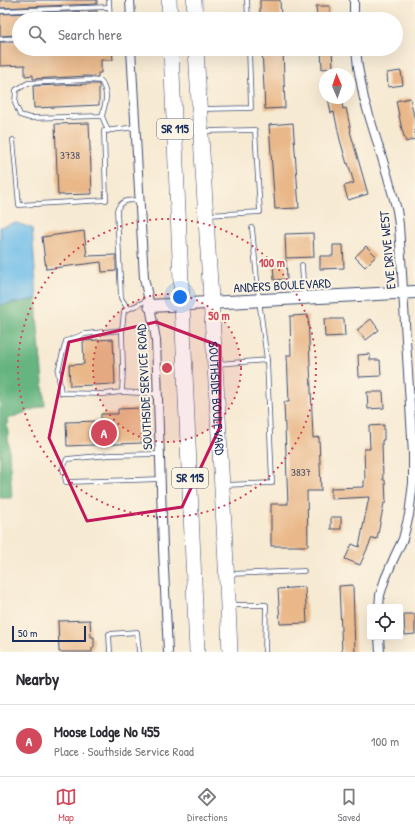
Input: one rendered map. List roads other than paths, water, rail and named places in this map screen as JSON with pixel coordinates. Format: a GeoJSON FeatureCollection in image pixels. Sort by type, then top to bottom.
{"type":"FeatureCollection","features":[{"type":"Feature","properties":{"kind":"highway"},"geometry":{"type":"LineString","coordinates":[[169,0],[170,12]]}},
{"type":"Feature","properties":{"kind":"highway"},"geometry":{"type":"LineString","coordinates":[[194,0],[195,12]]}},
{"type":"Feature","properties":{"kind":"highway","name":"SR 115"},"geometry":{"type":"LineString","coordinates":[[171,56],[197,652]]}},
{"type":"Feature","properties":{"kind":"highway","name":"SOUTHSIDE BOULEVARD"},"geometry":{"type":"LineString","coordinates":[[196,56],[222,485],[230,652]]}},
{"type":"Feature","properties":{"kind":"street"},"geometry":{"type":"LineString","coordinates":[[130,0],[131,12]]}},
{"type":"Feature","properties":{"kind":"street"},"geometry":{"type":"LineString","coordinates":[[354,0],[354,12]]}},
{"type":"Feature","properties":{"kind":"street","name":"SOUTHSIDE SERVICE ROAD"},"geometry":{"type":"LineString","coordinates":[[131,56],[144,278],[156,340],[160,479],[168,652]]}},
{"type":"Feature","properties":{"kind":"street","name":"EVE DRIVE WEST"},"geometry":{"type":"LineString","coordinates":[[357,56],[364,100],[397,210],[409,292],[414,483],[409,515],[403,539],[385,579],[380,595],[379,604]]}},
{"type":"Feature","properties":{"kind":"street","name":"ANDERS BOULEVARD"},"geometry":{"type":"LineString","coordinates":[[150,303],[183,304],[409,292]]}},
{"type":"Feature","properties":{"kind":"street"},"geometry":{"type":"LineString","coordinates":[[379,640],[380,652]]}},
{"type":"Feature","properties":{"kind":"lane"},"geometry":{"type":"LineString","coordinates":[[109,0],[109,12]]}},
{"type":"Feature","properties":{"kind":"lane"},"geometry":{"type":"LineString","coordinates":[[247,0],[248,12]]}},
{"type":"Feature","properties":{"kind":"lane"},"geometry":{"type":"LineString","coordinates":[[0,11],[109,7]]}},
{"type":"Feature","properties":{"kind":"lane"},"geometry":{"type":"LineString","coordinates":[[0,39],[12,38]]}},
{"type":"Feature","properties":{"kind":"lane"},"geometry":{"type":"LineString","coordinates":[[199,109],[251,108],[249,56]]}},
{"type":"Feature","properties":{"kind":"lane"},"geometry":{"type":"LineString","coordinates":[[102,116],[30,118],[20,115],[15,103],[16,90],[28,83],[88,80],[101,81],[105,88],[107,99],[102,116],[108,131]]}},
{"type":"Feature","properties":{"kind":"lane"},"geometry":{"type":"LineString","coordinates":[[13,140],[19,205],[106,200],[104,131],[136,127]]}},
{"type":"Feature","properties":{"kind":"lane"},"geometry":{"type":"LineString","coordinates":[[201,131],[255,130],[260,212],[206,215]]}},
{"type":"Feature","properties":{"kind":"lane"},"geometry":{"type":"LineString","coordinates":[[128,309],[121,298],[117,210],[123,201],[140,200]]}},
{"type":"Feature","properties":{"kind":"lane"},"geometry":{"type":"LineString","coordinates":[[222,485],[272,483],[267,360],[252,228]]}},
{"type":"Feature","properties":{"kind":"lane"},"geometry":{"type":"LineString","coordinates":[[302,265],[304,298]]}},
{"type":"Feature","properties":{"kind":"lane"},"geometry":{"type":"LineString","coordinates":[[122,392],[122,330],[124,311],[150,303]]}},
{"type":"Feature","properties":{"kind":"lane"},"geometry":{"type":"LineString","coordinates":[[122,330],[85,334],[66,342],[58,371],[61,393],[104,394],[122,392],[158,394]]}},
{"type":"Feature","properties":{"kind":"lane"},"geometry":{"type":"LineString","coordinates":[[215,364],[267,360]]}},
{"type":"Feature","properties":{"kind":"lane"},"geometry":{"type":"LineString","coordinates":[[160,454],[67,458],[63,468],[66,482],[160,479]]}},
{"type":"Feature","properties":{"kind":"lane"},"geometry":{"type":"LineString","coordinates":[[227,575],[304,571]]}},
{"type":"Feature","properties":{"kind":"lane"},"geometry":{"type":"LineString","coordinates":[[228,605],[266,604],[265,652]]}},
{"type":"Feature","properties":{"kind":"lane"},"geometry":{"type":"LineString","coordinates":[[110,652],[109,634],[137,632],[139,652]]}},
{"type":"Feature","properties":{"kind":"water"},"geometry":{"type":"Polygon","coordinates":[[[16,223],[32,228],[37,299],[0,305],[0,227],[16,223]]]}},
{"type":"Feature","properties":{"kind":"place","name":"Moose Lodge No 455"},"geometry":{"type":"Point","coordinates":[104,433]}}]}
